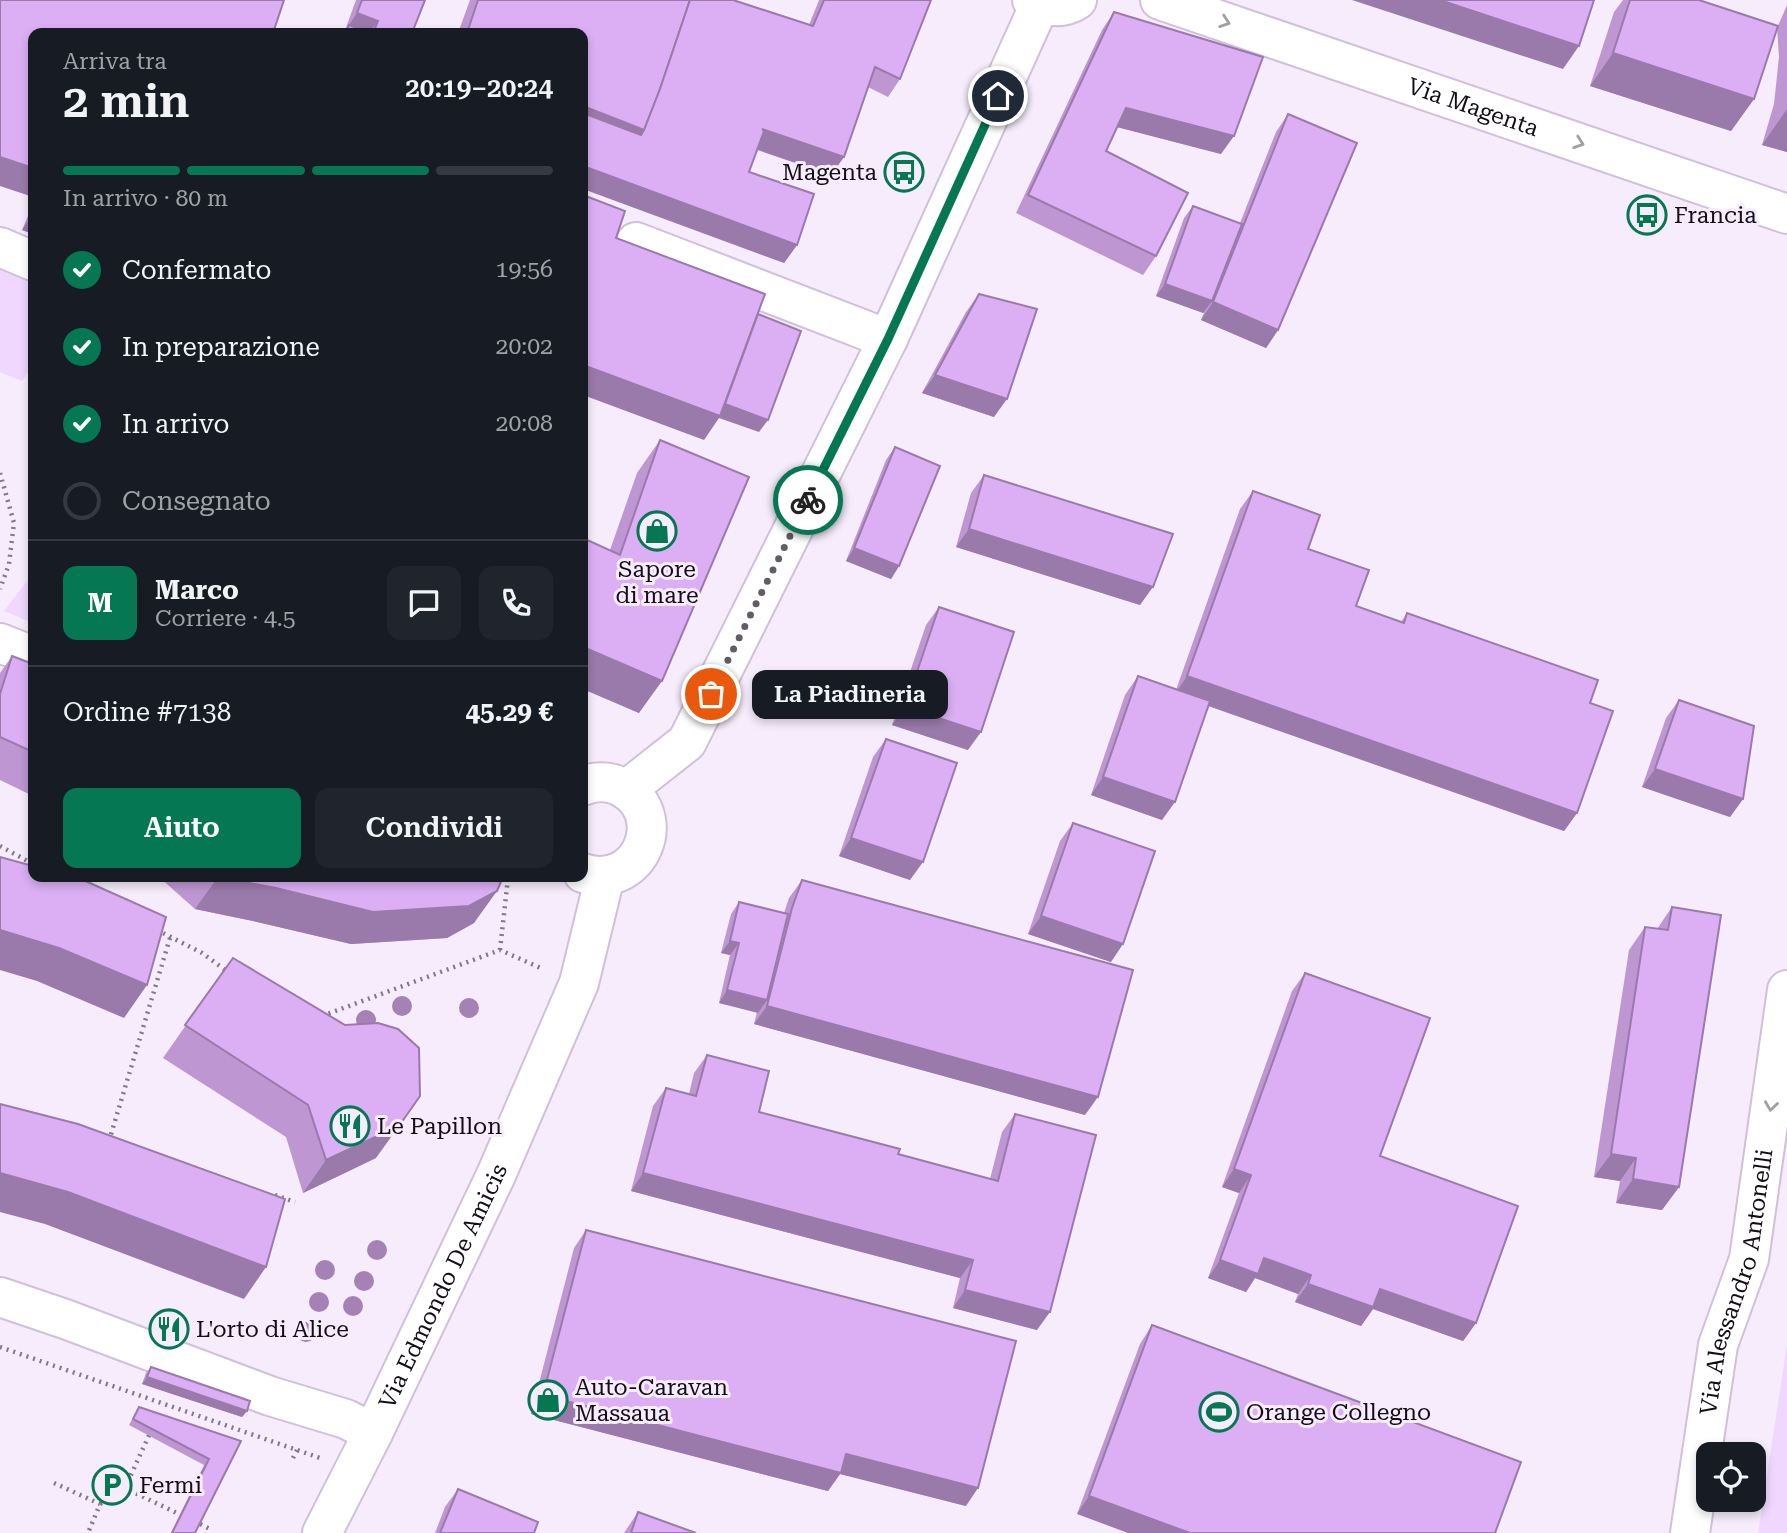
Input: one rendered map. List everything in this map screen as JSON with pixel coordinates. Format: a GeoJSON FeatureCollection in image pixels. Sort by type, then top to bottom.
{"type":"FeatureCollection","features":[{"type":"Feature","properties":{"kind":"street"},"geometry":{"type":"LineString","coordinates":[[626,790],[687,741],[888,339],[1036,2],[1056,7],[1077,0]]}},
{"type":"Feature","properties":{"kind":"street","name":"Via Magenta"},"geometry":{"type":"LineString","coordinates":[[1160,0],[1787,214]]}},
{"type":"Feature","properties":{"kind":"street"},"geometry":{"type":"LineString","coordinates":[[636,242],[888,339]]}},
{"type":"Feature","properties":{"kind":"street"},"geometry":{"type":"LineString","coordinates":[[0,247],[28,259]]}},
{"type":"Feature","properties":{"kind":"street"},"geometry":{"type":"LineString","coordinates":[[0,643],[28,654]]}},
{"type":"Feature","properties":{"kind":"street"},"geometry":{"type":"LineString","coordinates":[[588,785],[600,782],[614,784],[636,798],[643,809],[647,834],[638,858],[628,867],[617,873],[594,874]]}},
{"type":"Feature","properties":{"kind":"street","name":"Via Edmondo De Amicis"},"geometry":{"type":"LineString","coordinates":[[321,1533],[373,1433],[496,1175],[579,983],[594,874]]}},
{"type":"Feature","properties":{"kind":"street","name":"Via Alessandro Antonelli"},"geometry":{"type":"LineString","coordinates":[[1690,1533],[1718,1345],[1749,1259],[1787,990]]}},
{"type":"Feature","properties":{"kind":"street"},"geometry":{"type":"LineString","coordinates":[[0,1297],[270,1396],[346,1419],[373,1433]]}},
{"type":"Feature","properties":{"kind":"path"},"geometry":{"type":"LineString","coordinates":[[0,473],[14,523],[9,564],[0,589]]}},
{"type":"Feature","properties":{"kind":"path"},"geometry":{"type":"LineString","coordinates":[[0,846],[28,861]]}},
{"type":"Feature","properties":{"kind":"path"},"geometry":{"type":"LineString","coordinates":[[500,950],[508,882]]}},
{"type":"Feature","properties":{"kind":"path"},"geometry":{"type":"LineString","coordinates":[[148,926],[202,953],[230,973]]}},
{"type":"Feature","properties":{"kind":"path"},"geometry":{"type":"LineString","coordinates":[[108,1144],[170,938]]}},
{"type":"Feature","properties":{"kind":"path"},"geometry":{"type":"LineString","coordinates":[[320,1017],[500,950],[545,970]]}},
{"type":"Feature","properties":{"kind":"path"},"geometry":{"type":"LineString","coordinates":[[268,1193],[295,1202]]}},
{"type":"Feature","properties":{"kind":"path"},"geometry":{"type":"LineString","coordinates":[[0,1347],[298,1449],[354,1471]]}},
{"type":"Feature","properties":{"kind":"path"},"geometry":{"type":"LineString","coordinates":[[158,1415],[163,1403]]}},
{"type":"Feature","properties":{"kind":"path"},"geometry":{"type":"LineString","coordinates":[[88,1533],[100,1504],[125,1488],[153,1427]]}},
{"type":"Feature","properties":{"kind":"path"},"geometry":{"type":"LineString","coordinates":[[54,1483],[100,1504]]}},
{"type":"Feature","properties":{"kind":"path"},"geometry":{"type":"LineString","coordinates":[[125,1488],[212,1530]]}},
{"type":"Feature","properties":{"kind":"shaded area"},"geometry":{"type":"Polygon","coordinates":[[[0,264],[28,276],[28,372],[22,381],[0,372],[0,264]]]}},
{"type":"Feature","properties":{"kind":"shaded area"},"geometry":{"type":"Polygon","coordinates":[[[28,580],[28,621],[4,611],[28,580]]]}},
{"type":"Feature","properties":{"kind":"shaded area"},"geometry":{"type":"Polygon","coordinates":[[[1787,1345],[1787,1533],[1758,1533],[1761,1512],[1766,1512],[1766,1481],[1787,1345]]]}},
{"type":"Feature","properties":{"kind":"building"},"geometry":{"type":"Polygon","coordinates":[[[0,0],[284,0],[275,28],[28,28],[28,166],[0,157],[0,0]]]}},
{"type":"Feature","properties":{"kind":"building"},"geometry":{"type":"Polygon","coordinates":[[[362,0],[425,0],[414,28],[375,28],[378,21],[357,13],[362,0]]]}},
{"type":"Feature","properties":{"kind":"building"},"geometry":{"type":"Polygon","coordinates":[[[478,0],[690,0],[644,130],[588,108],[588,28],[469,28],[478,0]]]}},
{"type":"Feature","properties":{"kind":"building"},"geometry":{"type":"Polygon","coordinates":[[[690,0],[733,0],[813,26],[824,0],[931,0],[900,79],[875,67],[844,157],[762,129],[764,131],[749,172],[814,194],[797,245],[588,168],[588,115],[641,135],[660,89],[690,0]]]}},
{"type":"Feature","properties":{"kind":"building"},"geometry":{"type":"Polygon","coordinates":[[[1440,0],[1594,0],[1579,46],[1440,0]]]}},
{"type":"Feature","properties":{"kind":"building"},"geometry":{"type":"Polygon","coordinates":[[[1630,0],[1699,0],[1778,26],[1754,99],[1613,53],[1630,0]]]}},
{"type":"Feature","properties":{"kind":"building"},"geometry":{"type":"Polygon","coordinates":[[[1114,12],[1263,57],[1234,136],[1126,108],[1106,151],[1188,193],[1156,256],[1028,195],[1114,12]]]}},
{"type":"Feature","properties":{"kind":"building"},"geometry":{"type":"Polygon","coordinates":[[[1288,114],[1357,143],[1278,330],[1213,302],[1288,114]]]}},
{"type":"Feature","properties":{"kind":"building"},"geometry":{"type":"Polygon","coordinates":[[[588,197],[625,211],[616,238],[765,294],[720,416],[588,367],[588,197]]]}},
{"type":"Feature","properties":{"kind":"building"},"geometry":{"type":"Polygon","coordinates":[[[1193,206],[1242,224],[1212,301],[1165,284],[1193,206]]]}},
{"type":"Feature","properties":{"kind":"building"},"geometry":{"type":"Polygon","coordinates":[[[979,294],[1037,309],[1007,399],[935,375],[979,294]]]}},
{"type":"Feature","properties":{"kind":"building"},"geometry":{"type":"Polygon","coordinates":[[[758,314],[801,331],[768,420],[725,404],[758,314]]]}},
{"type":"Feature","properties":{"kind":"building"},"geometry":{"type":"Polygon","coordinates":[[[660,440],[749,477],[662,681],[588,649],[588,540],[620,555],[660,440]]]}},
{"type":"Feature","properties":{"kind":"building"},"geometry":{"type":"Polygon","coordinates":[[[895,447],[940,466],[899,566],[854,548],[895,447]]]}},
{"type":"Feature","properties":{"kind":"building"},"geometry":{"type":"Polygon","coordinates":[[[984,475],[1173,534],[1153,587],[969,529],[984,475]]]}},
{"type":"Feature","properties":{"kind":"building"},"geometry":{"type":"Polygon","coordinates":[[[1253,491],[1320,515],[1308,549],[1369,570],[1356,606],[1404,623],[1407,613],[1598,680],[1590,703],[1613,711],[1577,813],[1187,676],[1253,491]]]}},
{"type":"Feature","properties":{"kind":"building"},"geometry":{"type":"Polygon","coordinates":[[[939,607],[1014,632],[981,732],[905,707],[939,607]]]}},
{"type":"Feature","properties":{"kind":"building"},"geometry":{"type":"Polygon","coordinates":[[[12,656],[28,662],[28,750],[0,737],[0,694],[12,656]]]}},
{"type":"Feature","properties":{"kind":"building"},"geometry":{"type":"Polygon","coordinates":[[[1138,676],[1210,701],[1175,802],[1103,777],[1138,676]]]}},
{"type":"Feature","properties":{"kind":"building"},"geometry":{"type":"Polygon","coordinates":[[[1679,700],[1754,726],[1743,799],[1655,769],[1679,700]]]}},
{"type":"Feature","properties":{"kind":"building"},"geometry":{"type":"Polygon","coordinates":[[[886,739],[957,763],[923,862],[851,838],[886,739]]]}},
{"type":"Feature","properties":{"kind":"building"},"geometry":{"type":"Polygon","coordinates":[[[1073,823],[1155,851],[1123,944],[1041,916],[1073,823]]]}},
{"type":"Feature","properties":{"kind":"building"},"geometry":{"type":"Polygon","coordinates":[[[0,857],[28,865],[28,882],[88,882],[166,917],[147,985],[59,948],[0,930],[0,857]]]}},
{"type":"Feature","properties":{"kind":"building"},"geometry":{"type":"Polygon","coordinates":[[[802,880],[1133,970],[1098,1097],[767,1006],[792,908],[802,880]]]}},
{"type":"Feature","properties":{"kind":"building"},"geometry":{"type":"Polygon","coordinates":[[[244,882],[501,882],[497,891],[469,906],[373,912],[244,882]]]}},
{"type":"Feature","properties":{"kind":"building"},"geometry":{"type":"Polygon","coordinates":[[[739,902],[788,914],[767,1000],[727,990],[739,943],[730,941],[739,902]]]}},
{"type":"Feature","properties":{"kind":"building"},"geometry":{"type":"Polygon","coordinates":[[[1672,907],[1721,915],[1679,1187],[1633,1179],[1636,1158],[1611,1154],[1645,927],[1668,930],[1672,907]]]}},
{"type":"Feature","properties":{"kind":"building"},"geometry":{"type":"Polygon","coordinates":[[[233,958],[345,1025],[378,1023],[398,1029],[419,1048],[420,1096],[399,1126],[326,1160],[308,1105],[185,1025],[233,958]]]}},
{"type":"Feature","properties":{"kind":"building"},"geometry":{"type":"Polygon","coordinates":[[[1305,973],[1430,1018],[1380,1156],[1518,1206],[1476,1323],[1380,1289],[1373,1307],[1308,1284],[1311,1275],[1264,1258],[1258,1274],[1220,1260],[1251,1175],[1234,1169],[1305,973]]]}},
{"type":"Feature","properties":{"kind":"building"},"geometry":{"type":"Polygon","coordinates":[[[707,1055],[769,1071],[759,1112],[900,1149],[898,1154],[998,1181],[1015,1114],[1096,1135],[1050,1312],[965,1290],[973,1260],[643,1173],[666,1088],[696,1096],[707,1055]]]}},
{"type":"Feature","properties":{"kind":"building"},"geometry":{"type":"Polygon","coordinates":[[[0,1104],[78,1124],[285,1199],[266,1267],[68,1192],[0,1173],[0,1104]]]}},
{"type":"Feature","properties":{"kind":"building"},"geometry":{"type":"Polygon","coordinates":[[[586,1230],[1016,1341],[978,1488],[846,1454],[841,1473],[543,1395],[586,1230]]]}},
{"type":"Feature","properties":{"kind":"building","name":"Orange Collegno"},"geometry":{"type":"Polygon","coordinates":[[[1152,1325],[1521,1462],[1495,1533],[1190,1533],[1089,1496],[1152,1325]]]}},
{"type":"Feature","properties":{"kind":"building"},"geometry":{"type":"Polygon","coordinates":[[[151,1367],[250,1401],[247,1411],[147,1377],[151,1367]]]}},
{"type":"Feature","properties":{"kind":"building"},"geometry":{"type":"Polygon","coordinates":[[[139,1407],[241,1441],[195,1533],[172,1533],[209,1459],[133,1419],[139,1407]]]}},
{"type":"Feature","properties":{"kind":"building"},"geometry":{"type":"Polygon","coordinates":[[[458,1489],[538,1522],[534,1533],[440,1533],[458,1489]]]}},
{"type":"Feature","properties":{"kind":"building"},"geometry":{"type":"Polygon","coordinates":[[[638,1512],[696,1533],[631,1533],[638,1512]]]}},
{"type":"Feature","properties":{"kind":"way so far"},"geometry":{"type":"LineString","coordinates":[[711,694],[808,500]]}},
{"type":"Feature","properties":{"kind":"place","name":"Magenta"},"geometry":{"type":"Point","coordinates":[904,172]}},
{"type":"Feature","properties":{"kind":"place","name":"Francia"},"geometry":{"type":"Point","coordinates":[1647,215]}},
{"type":"Feature","properties":{"kind":"place","name":"Sapore di mare"},"geometry":{"type":"Point","coordinates":[657,531]}},
{"type":"Feature","properties":{"kind":"place","name":"La Piadineria"},"geometry":{"type":"Point","coordinates":[711,694]}},
{"type":"Feature","properties":{"kind":"place","name":"Le Papillon"},"geometry":{"type":"Point","coordinates":[350,1126]}},
{"type":"Feature","properties":{"kind":"place","name":"L'orto di Alice"},"geometry":{"type":"Point","coordinates":[169,1329]}},
{"type":"Feature","properties":{"kind":"place","name":"Auto-Caravan Massaua"},"geometry":{"type":"Point","coordinates":[548,1400]}},
{"type":"Feature","properties":{"kind":"place","name":"Orange Collegno"},"geometry":{"type":"Point","coordinates":[1219,1412]}},
{"type":"Feature","properties":{"kind":"place","name":"Fermi"},"geometry":{"type":"Point","coordinates":[112,1485]}},
{"type":"Feature","properties":{"kind":"route"},"geometry":{"type":"LineString","coordinates":[[808,500],[888,339],[998,96]]}}]}
